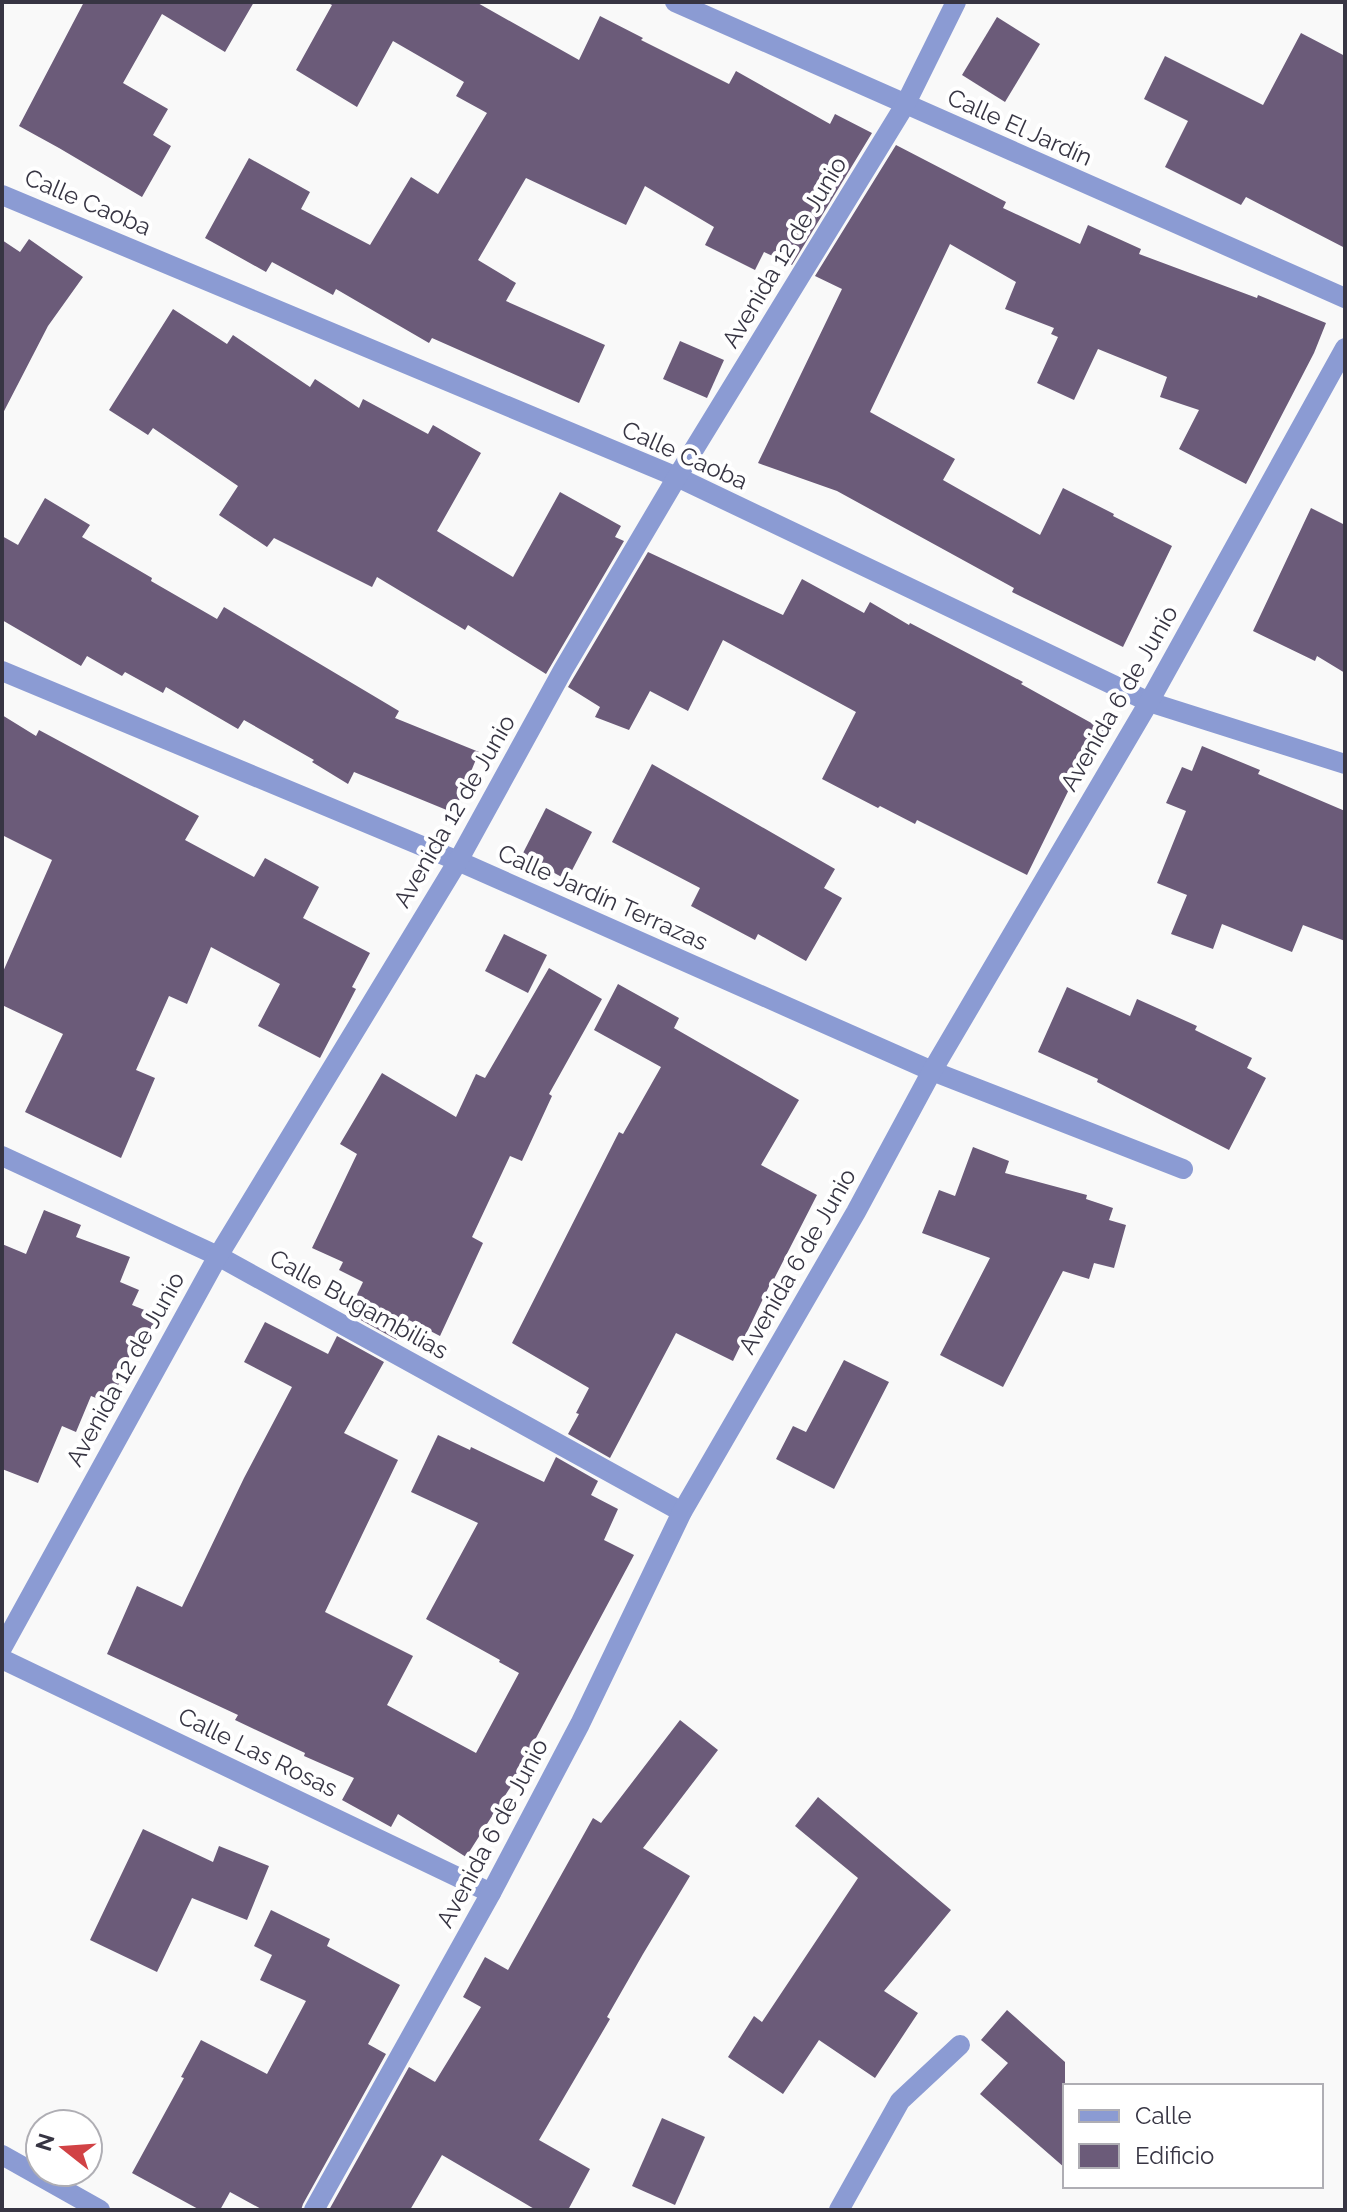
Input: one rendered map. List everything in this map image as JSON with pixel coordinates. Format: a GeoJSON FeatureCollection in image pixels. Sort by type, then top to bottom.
{"type":"FeatureCollection","features":[{"type":"Feature","properties":{"kind":"street","name":"Calle El Jardín"},"geometry":{"type":"LineString","coordinates":[[675,2],[1345,298]]}},
{"type":"Feature","properties":{"kind":"street","name":"Avenida 12 de Junio"},"geometry":{"type":"LineString","coordinates":[[2,1648],[218,1256],[458,861],[563,670],[677,477],[905,105],[956,2]]}},
{"type":"Feature","properties":{"kind":"street","name":"Calle Caoba"},"geometry":{"type":"LineString","coordinates":[[2,195],[677,477],[1149,702],[1345,764]]}},
{"type":"Feature","properties":{"kind":"street","name":"Avenida 6 de Junio"},"geometry":{"type":"LineString","coordinates":[[314,2210],[491,1893],[580,1724],[682,1512],[856,1212],[932,1071],[1149,702],[1345,348]]}},
{"type":"Feature","properties":{"kind":"street","name":"Calle Jardín Terrazas"},"geometry":{"type":"LineString","coordinates":[[2,671],[458,861],[932,1071],[1183,1169]]}},
{"type":"Feature","properties":{"kind":"street","name":"Calle Bugambilias"},"geometry":{"type":"LineString","coordinates":[[2,1156],[218,1256],[682,1512]]}},
{"type":"Feature","properties":{"kind":"street","name":"Calle Las Rosas"},"geometry":{"type":"LineString","coordinates":[[2,1659],[491,1893]]}},
{"type":"Feature","properties":{"kind":"street"},"geometry":{"type":"LineString","coordinates":[[848,2206],[900,2101],[960,2045]]}},
{"type":"Feature","properties":{"kind":"street"},"geometry":{"type":"LineString","coordinates":[[2,2155],[100,2210]]}},
{"type":"Feature","properties":{"kind":"building"},"geometry":{"type":"Polygon","coordinates":[[[84,2],[254,2],[225,52],[162,14],[123,83],[168,109],[153,135],[171,146],[142,197],[19,126],[84,2]]]}},
{"type":"Feature","properties":{"kind":"building"},"geometry":{"type":"Polygon","coordinates":[[[326,2],[476,2],[579,60],[600,16],[729,84],[736,71],[830,124],[835,114],[872,133],[792,265],[764,252],[755,270],[705,245],[714,227],[645,186],[626,225],[526,178],[478,260],[516,283],[506,301],[605,345],[579,403],[432,338],[429,343],[336,289],[333,295],[272,262],[266,272],[205,238],[249,158],[310,192],[301,209],[370,245],[411,177],[438,194],[487,113],[456,96],[464,82],[393,41],[357,107],[296,70],[332,5],[326,2]]]}},
{"type":"Feature","properties":{"kind":"building"},"geometry":{"type":"Polygon","coordinates":[[[997,17],[1040,44],[1005,102],[962,75],[997,17]]]}},
{"type":"Feature","properties":{"kind":"building"},"geometry":{"type":"Polygon","coordinates":[[[1301,33],[1345,56],[1345,248],[1246,197],[1241,205],[1165,167],[1188,121],[1144,99],[1165,56],[1263,105],[1301,33]]]}},
{"type":"Feature","properties":{"kind":"building"},"geometry":{"type":"Polygon","coordinates":[[[896,145],[1006,202],[1003,208],[1080,244],[1088,225],[1141,249],[1139,254],[1257,298],[1258,295],[1326,323],[1314,353],[1246,484],[1179,449],[1199,410],[1160,397],[1167,377],[1098,349],[1074,400],[1037,383],[1058,337],[1051,334],[1054,328],[1005,309],[1016,282],[950,244],[870,412],[955,459],[943,480],[1040,535],[1063,488],[1172,546],[1123,647],[1012,592],[1014,588],[837,491],[758,463],[842,289],[815,276],[896,145]]]}},
{"type":"Feature","properties":{"kind":"building"},"geometry":{"type":"Polygon","coordinates":[[[29,239],[83,277],[48,326],[2,415],[2,240],[20,252],[29,239]]]}},
{"type":"Feature","properties":{"kind":"building"},"geometry":{"type":"Polygon","coordinates":[[[173,309],[227,344],[233,335],[310,387],[315,379],[359,408],[363,399],[428,434],[433,425],[481,453],[437,531],[513,577],[560,492],[621,526],[615,537],[624,541],[546,674],[468,625],[465,630],[377,577],[372,587],[274,538],[267,547],[219,515],[238,486],[153,428],[148,435],[109,410],[173,309]]]}},
{"type":"Feature","properties":{"kind":"building"},"geometry":{"type":"Polygon","coordinates":[[[680,341],[724,360],[707,398],[663,379],[680,341]]]}},
{"type":"Feature","properties":{"kind":"building"},"geometry":{"type":"Polygon","coordinates":[[[45,498],[90,525],[82,537],[152,578],[151,581],[217,619],[224,607],[399,711],[395,718],[479,752],[454,813],[354,772],[348,784],[312,762],[314,760],[244,720],[238,729],[166,687],[163,693],[125,672],[122,676],[87,656],[81,666],[2,620],[2,536],[18,545],[45,498]]]}},
{"type":"Feature","properties":{"kind":"building"},"geometry":{"type":"Polygon","coordinates":[[[1311,508],[1345,525],[1345,673],[1317,656],[1315,661],[1253,631],[1311,508]]]}},
{"type":"Feature","properties":{"kind":"building"},"geometry":{"type":"Polygon","coordinates":[[[648,552],[783,615],[802,579],[864,613],[870,602],[1023,682],[1021,684],[1104,730],[1082,771],[1079,769],[1027,875],[917,820],[915,824],[822,779],[856,712],[723,640],[688,711],[650,691],[629,730],[595,717],[600,707],[568,687],[648,552]]]}},
{"type":"Feature","properties":{"kind":"building"},"geometry":{"type":"Polygon","coordinates":[[[2,715],[36,736],[39,730],[199,816],[185,840],[254,877],[265,858],[319,887],[303,918],[370,953],[352,987],[356,989],[320,1058],[258,1026],[280,984],[211,947],[187,1004],[169,996],[136,1070],[155,1078],[121,1158],[25,1112],[63,1034],[2,1005],[2,974],[52,860],[2,835],[2,715]]]}},
{"type":"Feature","properties":{"kind":"building"},"geometry":{"type":"Polygon","coordinates":[[[1202,746],[1345,811],[1345,941],[1303,925],[1292,952],[1222,924],[1213,949],[1171,934],[1187,895],[1157,883],[1186,811],[1166,803],[1182,767],[1192,771],[1202,746]]]}},
{"type":"Feature","properties":{"kind":"building"},"geometry":{"type":"Polygon","coordinates":[[[652,764],[835,869],[824,888],[842,898],[806,961],[758,934],[755,940],[691,906],[700,888],[612,842],[652,764]]]}},
{"type":"Feature","properties":{"kind":"building"},"geometry":{"type":"Polygon","coordinates":[[[546,808],[592,832],[567,880],[522,855],[546,808]]]}},
{"type":"Feature","properties":{"kind":"building"},"geometry":{"type":"Polygon","coordinates":[[[504,934],[547,955],[528,993],[485,971],[504,934]]]}},
{"type":"Feature","properties":{"kind":"building"},"geometry":{"type":"Polygon","coordinates":[[[549,968],[602,999],[549,1094],[552,1096],[522,1161],[510,1156],[472,1237],[483,1243],[440,1336],[409,1320],[397,1340],[348,1313],[363,1282],[339,1270],[343,1262],[312,1248],[357,1154],[340,1144],[382,1073],[456,1117],[476,1074],[485,1078],[549,968]]]}},
{"type":"Feature","properties":{"kind":"building"},"geometry":{"type":"Polygon","coordinates":[[[618,984],[679,1018],[674,1028],[799,1100],[761,1165],[817,1195],[733,1361],[676,1333],[610,1458],[568,1434],[589,1388],[512,1343],[619,1132],[623,1134],[661,1067],[594,1030],[618,984]]]}},
{"type":"Feature","properties":{"kind":"building"},"geometry":{"type":"Polygon","coordinates":[[[1067,987],[1130,1016],[1137,999],[1197,1026],[1195,1030],[1252,1058],[1247,1068],[1266,1078],[1229,1150],[1097,1082],[1098,1079],[1038,1052],[1067,987]]]}},
{"type":"Feature","properties":{"kind":"building"},"geometry":{"type":"Polygon","coordinates":[[[973,1147],[1009,1161],[1005,1173],[1087,1195],[1086,1199],[1113,1208],[1109,1220],[1126,1225],[1114,1268],[1094,1263],[1089,1279],[1063,1271],[1003,1387],[940,1355],[990,1258],[922,1233],[939,1190],[955,1196],[973,1147]]]}},
{"type":"Feature","properties":{"kind":"building"},"geometry":{"type":"Polygon","coordinates":[[[44,1210],[81,1225],[76,1237],[130,1257],[120,1282],[139,1290],[132,1305],[157,1315],[141,1356],[131,1352],[111,1404],[91,1396],[76,1432],[62,1426],[38,1483],[2,1469],[2,1244],[26,1254],[44,1210]]]}},
{"type":"Feature","properties":{"kind":"building"},"geometry":{"type":"Polygon","coordinates":[[[265,1322],[328,1354],[337,1336],[384,1362],[344,1433],[398,1460],[325,1612],[413,1656],[387,1705],[476,1753],[519,1673],[426,1619],[478,1523],[411,1492],[438,1435],[470,1450],[471,1447],[544,1482],[556,1457],[598,1481],[591,1495],[618,1509],[604,1540],[634,1555],[536,1738],[541,1741],[519,1782],[515,1780],[466,1857],[398,1814],[391,1827],[342,1800],[354,1778],[235,1720],[238,1715],[107,1654],[137,1586],[182,1607],[292,1387],[244,1362],[265,1322]]]}},
{"type":"Feature","properties":{"kind":"building"},"geometry":{"type":"Polygon","coordinates":[[[844,1360],[889,1382],[834,1489],[776,1459],[793,1426],[806,1432],[844,1360]]]}},
{"type":"Feature","properties":{"kind":"building"},"geometry":{"type":"Polygon","coordinates":[[[680,1720],[718,1750],[643,1848],[690,1876],[539,2140],[590,2169],[568,2210],[536,2210],[442,2155],[410,2210],[329,2210],[409,2067],[435,2082],[481,2007],[463,1997],[485,1957],[508,1970],[593,1818],[601,1823],[680,1720]]]}},
{"type":"Feature","properties":{"kind":"building"},"geometry":{"type":"Polygon","coordinates":[[[818,1797],[951,1910],[884,1991],[918,2013],[875,2078],[819,2040],[783,2094],[728,2057],[754,2016],[762,2022],[858,1878],[795,1826],[818,1797]]]}},
{"type":"Feature","properties":{"kind":"building"},"geometry":{"type":"Polygon","coordinates":[[[143,1829],[213,1862],[219,1846],[269,1866],[247,1920],[192,1898],[157,1972],[90,1940],[143,1829]]]}},
{"type":"Feature","properties":{"kind":"building"},"geometry":{"type":"Polygon","coordinates":[[[271,1910],[330,1939],[327,1946],[400,1985],[368,2044],[386,2054],[301,2210],[263,2210],[230,2192],[220,2210],[200,2210],[132,2173],[184,2078],[181,2077],[201,2040],[267,2074],[306,2001],[260,1980],[272,1955],[254,1946],[271,1910]]]}},
{"type":"Feature","properties":{"kind":"building"},"geometry":{"type":"Polygon","coordinates":[[[1007,2010],[1065,2062],[1063,2166],[980,2094],[1008,2063],[981,2040],[1007,2010]]]}},
{"type":"Feature","properties":{"kind":"building"},"geometry":{"type":"Polygon","coordinates":[[[662,2118],[705,2137],[675,2205],[632,2186],[662,2118]]]}}]}
